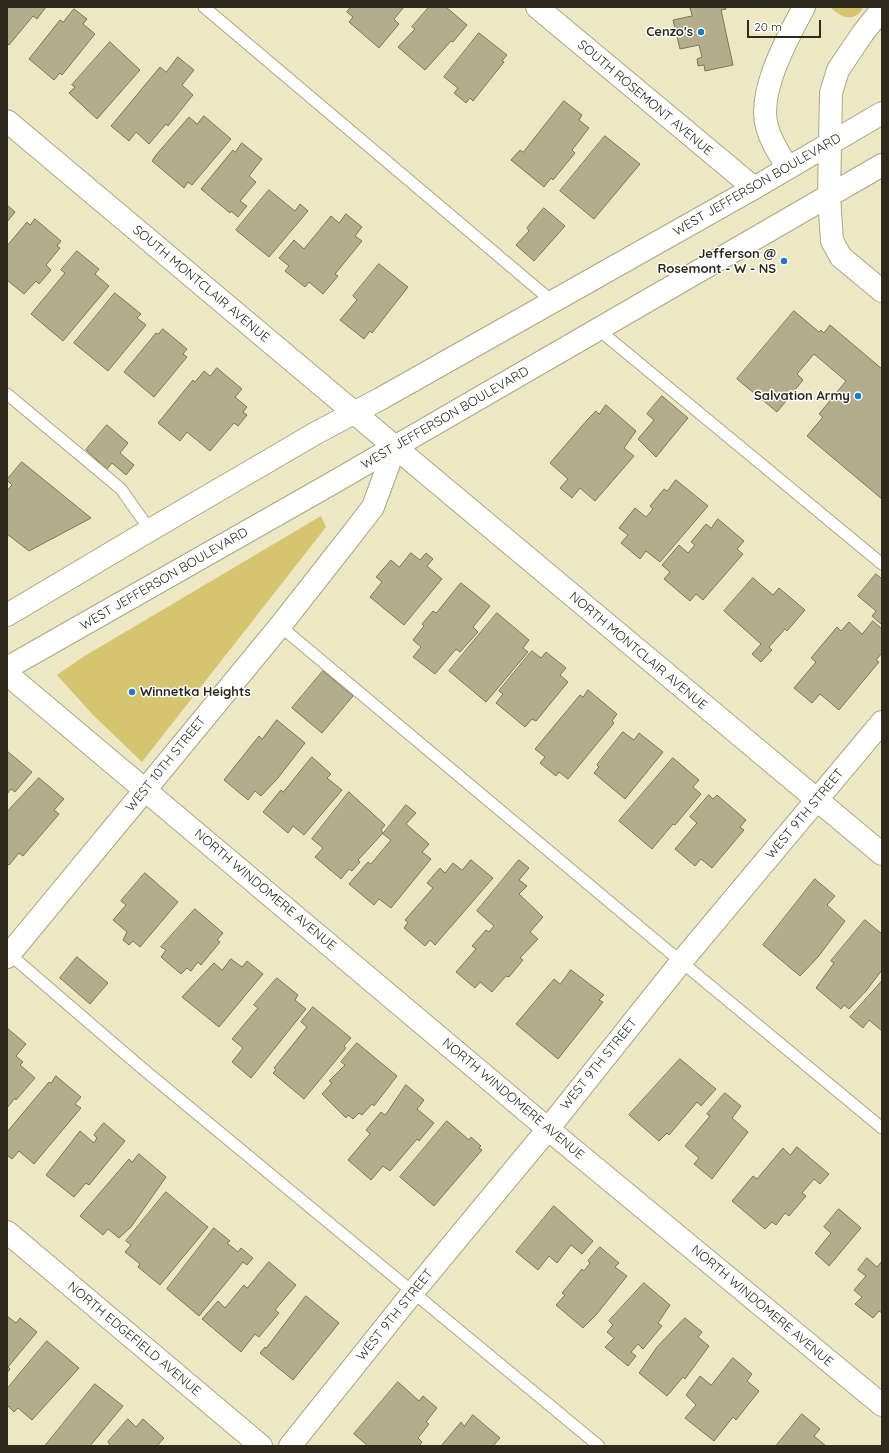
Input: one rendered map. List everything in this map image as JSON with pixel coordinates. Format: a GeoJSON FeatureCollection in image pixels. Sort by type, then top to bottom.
{"type":"FeatureCollection","features":[{"type":"Feature","properties":{"kind":"street","name":"SOUTH ROSEMONT AVENUE"},"geometry":{"type":"LineString","coordinates":[[537,7],[754,188]]}},
{"type":"Feature","properties":{"kind":"street"},"geometry":{"type":"LineString","coordinates":[[788,168],[774,144],[767,128],[765,111],[771,80],[782,50],[804,7]]}},
{"type":"Feature","properties":{"kind":"street"},"geometry":{"type":"LineString","coordinates":[[882,9],[863,33],[838,70],[831,93],[829,144],[829,196],[832,241],[841,257],[882,291]]}},
{"type":"Feature","properties":{"kind":"street","name":"WEST JEFFERSON BOULEVARD"},"geometry":{"type":"LineString","coordinates":[[7,615],[316,433],[355,413],[553,302],[754,188],[882,113]]}},
{"type":"Feature","properties":{"kind":"street","name":"SOUTH MONTCLAIR AVENUE"},"geometry":{"type":"LineString","coordinates":[[7,121],[395,447]]}},
{"type":"Feature","properties":{"kind":"street","name":"WEST JEFFERSON BOULEVARD"},"geometry":{"type":"LineString","coordinates":[[7,668],[600,330],[882,165]]}},
{"type":"Feature","properties":{"kind":"street","name":"WEST 10TH STREET"},"geometry":{"type":"LineString","coordinates":[[8,954],[146,790],[280,626],[373,507],[395,447]]}},
{"type":"Feature","properties":{"kind":"street","name":"NORTH MONTCLAIR AVENUE"},"geometry":{"type":"LineString","coordinates":[[395,447],[882,854]]}},
{"type":"Feature","properties":{"kind":"street","name":"NORTH WINDOMERE AVENUE"},"geometry":{"type":"LineString","coordinates":[[7,674],[548,1128],[882,1405]]}},
{"type":"Feature","properties":{"kind":"street","name":"WEST 9TH STREET"},"geometry":{"type":"LineString","coordinates":[[290,1446],[681,962],[882,722]]}},
{"type":"Feature","properties":{"kind":"street","name":"NORTH EDGEFIELD AVENUE"},"geometry":{"type":"LineString","coordinates":[[7,1232],[261,1446]]}},
{"type":"Feature","properties":{"kind":"lane"},"geometry":{"type":"LineString","coordinates":[[204,7],[553,302]]}},
{"type":"Feature","properties":{"kind":"lane"},"geometry":{"type":"LineString","coordinates":[[600,330],[882,564]]}},
{"type":"Feature","properties":{"kind":"lane"},"geometry":{"type":"LineString","coordinates":[[7,394],[120,489],[150,530]]}},
{"type":"Feature","properties":{"kind":"lane"},"geometry":{"type":"LineString","coordinates":[[280,626],[681,962],[882,1128]]}},
{"type":"Feature","properties":{"kind":"lane"},"geometry":{"type":"LineString","coordinates":[[8,954],[149,1074],[414,1291],[488,1355],[599,1446]]}},
{"type":"Feature","properties":{"kind":"shaded area"},"geometry":{"type":"Polygon","coordinates":[[[830,7],[864,7],[857,15],[853,17],[846,17],[842,16],[830,7]]]}},
{"type":"Feature","properties":{"kind":"shaded area"},"geometry":{"type":"Polygon","coordinates":[[[321,516],[326,527],[142,762],[93,715],[57,675],[83,657],[321,516]]]}},
{"type":"Feature","properties":{"kind":"building"},"geometry":{"type":"Polygon","coordinates":[[[7,7],[46,7],[37,19],[33,16],[9,45],[7,43],[7,7]]]}},
{"type":"Feature","properties":{"kind":"building"},"geometry":{"type":"Polygon","coordinates":[[[351,7],[404,7],[394,19],[399,24],[379,48],[349,22],[353,17],[347,12],[351,7]]]}},
{"type":"Feature","properties":{"kind":"building"},"geometry":{"type":"Polygon","coordinates":[[[429,7],[446,7],[467,25],[453,42],[451,41],[425,70],[398,47],[415,29],[412,27],[429,7]]]}},
{"type":"Feature","properties":{"kind":"building","name":"Cenzo's"},"geometry":{"type":"Polygon","coordinates":[[[690,7],[725,7],[726,9],[721,10],[733,65],[705,71],[704,65],[698,66],[697,59],[702,57],[699,45],[680,49],[673,20],[692,16],[690,7]]]}},
{"type":"Feature","properties":{"kind":"building"},"geometry":{"type":"Polygon","coordinates":[[[74,9],[87,19],[83,24],[95,34],[62,75],[60,73],[54,80],[29,59],[60,20],[63,22],[74,9]]]}},
{"type":"Feature","properties":{"kind":"building"},"geometry":{"type":"Polygon","coordinates":[[[479,33],[507,55],[502,61],[504,62],[473,101],[470,98],[466,103],[454,93],[458,88],[444,77],[479,33]]]}},
{"type":"Feature","properties":{"kind":"building"},"geometry":{"type":"Polygon","coordinates":[[[110,42],[140,70],[97,119],[69,93],[75,87],[72,85],[110,42]]]}},
{"type":"Feature","properties":{"kind":"building"},"geometry":{"type":"Polygon","coordinates":[[[178,57],[194,70],[182,85],[193,95],[168,126],[166,124],[149,144],[136,132],[129,141],[111,126],[160,67],[166,72],[178,57]]]}},
{"type":"Feature","properties":{"kind":"building"},"geometry":{"type":"Polygon","coordinates":[[[564,101],[582,115],[579,120],[589,128],[572,150],[575,153],[553,180],[551,178],[544,187],[511,160],[520,150],[523,152],[564,101]]]}},
{"type":"Feature","properties":{"kind":"building"},"geometry":{"type":"Polygon","coordinates":[[[204,116],[231,139],[192,185],[188,182],[184,188],[152,161],[189,117],[197,124],[204,116]]]}},
{"type":"Feature","properties":{"kind":"building"},"geometry":{"type":"Polygon","coordinates":[[[605,136],[640,164],[594,219],[560,191],[605,136]]]}},
{"type":"Feature","properties":{"kind":"building"},"geometry":{"type":"Polygon","coordinates":[[[242,143],[262,159],[249,176],[256,182],[240,201],[247,206],[238,217],[231,211],[230,213],[201,189],[233,150],[235,152],[242,143]]]}},
{"type":"Feature","properties":{"kind":"building"},"geometry":{"type":"Polygon","coordinates":[[[269,190],[295,211],[300,204],[308,211],[269,257],[236,230],[269,190]]]}},
{"type":"Feature","properties":{"kind":"building"},"geometry":{"type":"Polygon","coordinates":[[[7,205],[15,212],[7,222],[7,205]]]}},
{"type":"Feature","properties":{"kind":"building"},"geometry":{"type":"Polygon","coordinates":[[[544,208],[565,226],[534,261],[516,245],[529,231],[527,228],[544,208]]]}},
{"type":"Feature","properties":{"kind":"building"},"geometry":{"type":"Polygon","coordinates":[[[346,214],[362,227],[355,236],[362,241],[335,274],[338,276],[323,294],[309,282],[305,287],[285,271],[289,266],[279,258],[294,240],[304,249],[331,216],[339,223],[346,214]]]}},
{"type":"Feature","properties":{"kind":"building"},"geometry":{"type":"Polygon","coordinates":[[[35,219],[61,241],[57,246],[60,248],[46,265],[51,270],[39,284],[36,281],[24,294],[7,280],[7,246],[27,222],[30,225],[35,219]]]}},
{"type":"Feature","properties":{"kind":"building"},"geometry":{"type":"Polygon","coordinates":[[[77,251],[99,269],[95,274],[109,286],[63,341],[31,314],[65,273],[61,270],[77,251]]]}},
{"type":"Feature","properties":{"kind":"building"},"geometry":{"type":"Polygon","coordinates":[[[379,264],[408,287],[372,333],[370,331],[364,339],[340,320],[357,300],[353,296],[379,264]]]}},
{"type":"Feature","properties":{"kind":"building"},"geometry":{"type":"Polygon","coordinates":[[[115,293],[141,314],[137,318],[146,325],[108,371],[74,343],[115,293]]]}},
{"type":"Feature","properties":{"kind":"building","name":"Salvation Army"},"geometry":{"type":"Polygon","coordinates":[[[794,311],[819,332],[821,330],[824,333],[830,325],[882,369],[882,499],[807,436],[823,417],[819,414],[846,381],[814,354],[797,374],[803,380],[777,412],[737,379],[794,311]]]}},
{"type":"Feature","properties":{"kind":"building"},"geometry":{"type":"Polygon","coordinates":[[[163,329],[187,349],[183,354],[187,357],[154,397],[124,372],[156,333],[158,334],[163,329]]]}},
{"type":"Feature","properties":{"kind":"building"},"geometry":{"type":"Polygon","coordinates":[[[217,368],[242,389],[235,397],[247,407],[243,412],[247,415],[238,426],[234,423],[210,451],[187,432],[180,441],[158,423],[193,380],[195,382],[204,371],[210,376],[217,368]]]}},
{"type":"Feature","properties":{"kind":"building"},"geometry":{"type":"Polygon","coordinates":[[[662,396],[688,418],[656,457],[638,439],[654,420],[647,414],[662,396]]]}},
{"type":"Feature","properties":{"kind":"building"},"geometry":{"type":"Polygon","coordinates":[[[606,405],[636,431],[624,448],[634,456],[595,501],[580,488],[572,498],[560,488],[568,479],[550,463],[588,419],[596,411],[599,414],[606,405]]]}},
{"type":"Feature","properties":{"kind":"building"},"geometry":{"type":"Polygon","coordinates":[[[107,425],[128,443],[120,453],[134,465],[126,475],[112,463],[107,469],[86,450],[107,425]]]}},
{"type":"Feature","properties":{"kind":"building"},"geometry":{"type":"Polygon","coordinates":[[[22,462],[91,518],[29,551],[7,534],[7,491],[12,485],[7,480],[22,462]]]}},
{"type":"Feature","properties":{"kind":"building"},"geometry":{"type":"Polygon","coordinates":[[[676,480],[708,506],[660,562],[646,551],[640,559],[621,543],[628,535],[619,528],[635,508],[646,517],[653,509],[650,506],[664,489],[667,491],[676,480]]]}},
{"type":"Feature","properties":{"kind":"building"},"geometry":{"type":"Polygon","coordinates":[[[718,519],[744,541],[737,549],[743,554],[703,600],[696,594],[690,601],[664,579],[670,572],[662,565],[679,545],[688,553],[695,545],[691,542],[706,524],[711,528],[718,519]]]}},
{"type":"Feature","properties":{"kind":"building"},"geometry":{"type":"Polygon","coordinates":[[[411,553],[420,560],[426,553],[433,559],[427,566],[442,579],[404,625],[370,597],[382,582],[376,577],[391,560],[399,567],[411,553]]]}},
{"type":"Feature","properties":{"kind":"building"},"geometry":{"type":"Polygon","coordinates":[[[876,574],[882,579],[882,625],[872,616],[876,611],[858,596],[876,574]]]}},
{"type":"Feature","properties":{"kind":"building"},"geometry":{"type":"Polygon","coordinates":[[[753,578],[773,595],[779,588],[805,610],[787,631],[785,629],[769,647],[772,650],[761,662],[752,654],[761,644],[724,611],[753,578]]]}},
{"type":"Feature","properties":{"kind":"building"},"geometry":{"type":"Polygon","coordinates":[[[461,583],[490,606],[473,627],[478,632],[460,652],[456,649],[435,674],[413,657],[421,647],[413,640],[424,626],[422,624],[433,611],[436,613],[461,583]]]}},
{"type":"Feature","properties":{"kind":"building"},"geometry":{"type":"Polygon","coordinates":[[[497,613],[529,640],[523,648],[528,652],[486,702],[449,671],[497,613]]]}},
{"type":"Feature","properties":{"kind":"building"},"geometry":{"type":"Polygon","coordinates":[[[873,621],[882,629],[882,653],[876,660],[879,662],[839,710],[820,694],[812,703],[794,688],[816,662],[811,658],[837,627],[841,631],[849,622],[862,634],[873,621]]]}},
{"type":"Feature","properties":{"kind":"building"},"geometry":{"type":"Polygon","coordinates":[[[532,651],[541,658],[546,652],[566,668],[560,675],[568,682],[536,721],[532,719],[525,727],[496,703],[503,694],[499,691],[532,651]]]}},
{"type":"Feature","properties":{"kind":"building"},"geometry":{"type":"Polygon","coordinates":[[[323,671],[353,696],[322,733],[292,708],[323,671]]]}},
{"type":"Feature","properties":{"kind":"building"},"geometry":{"type":"Polygon","coordinates":[[[588,690],[617,714],[612,721],[614,723],[568,779],[559,772],[556,776],[540,763],[545,757],[535,749],[580,695],[583,697],[588,690]]]}},
{"type":"Feature","properties":{"kind":"building"},"geometry":{"type":"Polygon","coordinates":[[[277,720],[305,743],[278,778],[261,796],[255,791],[248,800],[224,780],[259,736],[262,739],[277,720]]]}},
{"type":"Feature","properties":{"kind":"building"},"geometry":{"type":"Polygon","coordinates":[[[623,732],[634,740],[639,733],[663,752],[625,799],[594,773],[599,767],[597,765],[623,732]]]}},
{"type":"Feature","properties":{"kind":"building"},"geometry":{"type":"Polygon","coordinates":[[[7,751],[32,772],[15,792],[11,789],[7,794],[7,751]]]}},
{"type":"Feature","properties":{"kind":"building"},"geometry":{"type":"Polygon","coordinates":[[[312,757],[331,774],[327,778],[342,790],[304,835],[293,826],[288,833],[263,812],[281,790],[283,792],[312,757]]]}},
{"type":"Feature","properties":{"kind":"building"},"geometry":{"type":"Polygon","coordinates":[[[673,758],[699,780],[693,787],[701,794],[675,825],[673,824],[652,849],[619,821],[673,758]]]}},
{"type":"Feature","properties":{"kind":"building"},"geometry":{"type":"Polygon","coordinates":[[[39,778],[64,799],[54,810],[59,814],[23,856],[19,853],[9,865],[7,864],[7,812],[39,778]]]}},
{"type":"Feature","properties":{"kind":"building"},"geometry":{"type":"Polygon","coordinates":[[[349,792],[385,825],[381,830],[383,833],[358,860],[360,862],[352,871],[349,869],[341,879],[315,857],[323,848],[312,839],[349,792]]]}},
{"type":"Feature","properties":{"kind":"building"},"geometry":{"type":"Polygon","coordinates":[[[709,795],[713,799],[717,795],[746,820],[740,827],[744,830],[712,868],[701,859],[695,866],[675,849],[697,823],[690,817],[709,795]]]}},
{"type":"Feature","properties":{"kind":"building"},"geometry":{"type":"Polygon","coordinates":[[[406,805],[416,813],[406,824],[429,844],[422,852],[431,859],[391,908],[379,899],[374,905],[349,884],[368,862],[371,864],[391,840],[383,834],[406,805]]]}},
{"type":"Feature","properties":{"kind":"building"},"geometry":{"type":"Polygon","coordinates":[[[471,860],[493,878],[435,945],[430,940],[425,946],[404,928],[408,922],[405,920],[433,888],[427,883],[440,868],[445,873],[453,863],[462,870],[471,860]]]}},
{"type":"Feature","properties":{"kind":"building"},"geometry":{"type":"Polygon","coordinates":[[[519,860],[529,868],[519,880],[527,886],[519,894],[543,917],[530,932],[538,939],[520,958],[523,960],[509,977],[506,976],[492,992],[480,982],[475,988],[456,972],[476,949],[472,946],[486,930],[489,932],[494,926],[477,911],[519,860]]]}},
{"type":"Feature","properties":{"kind":"building"},"geometry":{"type":"Polygon","coordinates":[[[145,873],[178,902],[140,947],[133,941],[129,945],[123,940],[127,932],[113,920],[126,905],[121,901],[145,873]]]}},
{"type":"Feature","properties":{"kind":"building"},"geometry":{"type":"Polygon","coordinates":[[[815,879],[835,896],[827,905],[845,921],[818,957],[800,976],[763,945],[815,879]]]}},
{"type":"Feature","properties":{"kind":"building"},"geometry":{"type":"Polygon","coordinates":[[[195,909],[223,933],[217,940],[220,942],[201,965],[198,962],[191,971],[187,968],[181,974],[161,957],[166,950],[161,947],[195,909]]]}},
{"type":"Feature","properties":{"kind":"building"},"geometry":{"type":"Polygon","coordinates":[[[865,920],[882,934],[882,970],[866,991],[849,1009],[844,1005],[841,1009],[816,988],[834,963],[831,961],[865,920]]]}},
{"type":"Feature","properties":{"kind":"building"},"geometry":{"type":"Polygon","coordinates":[[[77,957],[108,983],[90,1004],[60,978],[77,957]]]}},
{"type":"Feature","properties":{"kind":"building"},"geometry":{"type":"Polygon","coordinates":[[[231,959],[242,967],[247,961],[263,974],[219,1027],[182,997],[214,963],[222,970],[231,959]]]}},
{"type":"Feature","properties":{"kind":"building"},"geometry":{"type":"Polygon","coordinates":[[[571,970],[604,995],[599,1000],[603,1002],[558,1059],[516,1024],[554,979],[560,984],[571,970]]]}},
{"type":"Feature","properties":{"kind":"building"},"geometry":{"type":"Polygon","coordinates":[[[277,978],[298,995],[295,1000],[306,1009],[251,1078],[232,1062],[243,1048],[232,1039],[258,1008],[254,1005],[277,978]]]}},
{"type":"Feature","properties":{"kind":"building"},"geometry":{"type":"Polygon","coordinates":[[[882,981],[882,1031],[869,1020],[863,1028],[850,1017],[882,981]]]}},
{"type":"Feature","properties":{"kind":"building"},"geometry":{"type":"Polygon","coordinates":[[[313,1007],[351,1038],[344,1046],[346,1048],[304,1099],[273,1073],[276,1070],[274,1068],[307,1027],[301,1022],[313,1007]]]}},
{"type":"Feature","properties":{"kind":"building"},"geometry":{"type":"Polygon","coordinates":[[[7,1028],[26,1044],[16,1056],[23,1062],[20,1065],[35,1078],[7,1108],[7,1028]]]}},
{"type":"Feature","properties":{"kind":"building"},"geometry":{"type":"Polygon","coordinates":[[[357,1043],[397,1076],[374,1106],[372,1104],[362,1115],[359,1113],[353,1119],[348,1115],[346,1118],[322,1094],[332,1083],[329,1081],[345,1065],[341,1062],[357,1043]]]}},
{"type":"Feature","properties":{"kind":"building"},"geometry":{"type":"Polygon","coordinates":[[[680,1059],[716,1089],[701,1106],[697,1102],[669,1135],[667,1133],[659,1141],[629,1115],[680,1059]]]}},
{"type":"Feature","properties":{"kind":"building"},"geometry":{"type":"Polygon","coordinates":[[[56,1076],[81,1097],[75,1104],[81,1108],[34,1164],[19,1151],[12,1159],[7,1155],[7,1132],[49,1082],[51,1083],[56,1076]]]}},
{"type":"Feature","properties":{"kind":"building"},"geometry":{"type":"Polygon","coordinates":[[[406,1085],[424,1100],[417,1109],[434,1123],[419,1141],[417,1139],[390,1171],[383,1166],[371,1180],[348,1160],[370,1134],[366,1130],[381,1112],[385,1115],[406,1085]]]}},
{"type":"Feature","properties":{"kind":"building"},"geometry":{"type":"Polygon","coordinates":[[[725,1093],[741,1106],[732,1118],[748,1132],[712,1179],[694,1164],[699,1158],[685,1146],[710,1116],[707,1114],[725,1093]]]}},
{"type":"Feature","properties":{"kind":"building"},"geometry":{"type":"Polygon","coordinates":[[[447,1121],[469,1140],[471,1137],[481,1146],[479,1148],[482,1150],[434,1206],[400,1177],[447,1121]]]}},
{"type":"Feature","properties":{"kind":"building"},"geometry":{"type":"Polygon","coordinates":[[[104,1123],[125,1141],[89,1185],[86,1183],[74,1197],[46,1175],[80,1131],[94,1143],[97,1138],[94,1135],[104,1123]]]}},
{"type":"Feature","properties":{"kind":"building"},"geometry":{"type":"Polygon","coordinates":[[[797,1147],[829,1174],[820,1184],[814,1179],[802,1193],[806,1196],[789,1216],[785,1213],[776,1225],[772,1222],[765,1229],[732,1201],[753,1176],[757,1179],[783,1148],[790,1155],[797,1147]]]}},
{"type":"Feature","properties":{"kind":"building"},"geometry":{"type":"Polygon","coordinates":[[[139,1154],[166,1177],[131,1227],[119,1238],[108,1229],[103,1235],[80,1216],[129,1159],[132,1162],[139,1154]]]}},
{"type":"Feature","properties":{"kind":"building"},"geometry":{"type":"Polygon","coordinates":[[[166,1192],[208,1227],[160,1285],[138,1267],[140,1264],[125,1252],[131,1245],[126,1241],[166,1192]]]}},
{"type":"Feature","properties":{"kind":"building"},"geometry":{"type":"Polygon","coordinates":[[[554,1206],[593,1241],[582,1254],[571,1245],[557,1263],[549,1256],[538,1270],[516,1252],[554,1206]]]}},
{"type":"Feature","properties":{"kind":"building"},"geometry":{"type":"Polygon","coordinates":[[[839,1209],[861,1228],[829,1266],[815,1253],[831,1233],[824,1227],[839,1209]]]}},
{"type":"Feature","properties":{"kind":"building"},"geometry":{"type":"Polygon","coordinates":[[[214,1228],[230,1241],[227,1243],[238,1252],[241,1248],[253,1258],[247,1265],[243,1262],[199,1316],[167,1289],[214,1228]]]}},
{"type":"Feature","properties":{"kind":"building"},"geometry":{"type":"Polygon","coordinates":[[[600,1247],[619,1263],[615,1267],[627,1276],[596,1315],[583,1328],[556,1305],[565,1295],[562,1293],[582,1269],[584,1271],[590,1263],[588,1261],[600,1247]]]}},
{"type":"Feature","properties":{"kind":"building"},"geometry":{"type":"Polygon","coordinates":[[[867,1258],[877,1267],[882,1261],[882,1313],[879,1311],[873,1318],[855,1304],[862,1297],[854,1290],[866,1276],[858,1270],[867,1258]]]}},
{"type":"Feature","properties":{"kind":"building"},"geometry":{"type":"Polygon","coordinates":[[[269,1262],[296,1285],[275,1310],[279,1313],[259,1337],[255,1334],[241,1352],[202,1319],[218,1301],[225,1308],[244,1285],[247,1288],[269,1262]]]}},
{"type":"Feature","properties":{"kind":"building"},"geometry":{"type":"Polygon","coordinates":[[[644,1283],[670,1305],[658,1323],[662,1326],[643,1349],[638,1344],[631,1352],[636,1356],[628,1366],[605,1347],[614,1338],[607,1332],[613,1325],[609,1321],[644,1283]]]}},
{"type":"Feature","properties":{"kind":"building"},"geometry":{"type":"Polygon","coordinates":[[[306,1296],[339,1323],[293,1380],[260,1353],[265,1347],[266,1348],[306,1296]]]}},
{"type":"Feature","properties":{"kind":"building"},"geometry":{"type":"Polygon","coordinates":[[[7,1316],[16,1323],[20,1318],[37,1332],[8,1367],[10,1369],[7,1373],[7,1316]]]}},
{"type":"Feature","properties":{"kind":"building"},"geometry":{"type":"Polygon","coordinates":[[[685,1318],[702,1332],[698,1337],[709,1346],[685,1379],[683,1377],[667,1396],[639,1373],[657,1347],[685,1318]]]}},
{"type":"Feature","properties":{"kind":"building"},"geometry":{"type":"Polygon","coordinates":[[[47,1341],[79,1368],[32,1420],[18,1408],[14,1412],[7,1405],[7,1389],[47,1341]]]}},
{"type":"Feature","properties":{"kind":"building"},"geometry":{"type":"Polygon","coordinates":[[[733,1358],[752,1374],[747,1381],[759,1391],[736,1420],[733,1417],[714,1441],[685,1418],[696,1405],[686,1395],[700,1376],[711,1385],[733,1358]]]}},
{"type":"Feature","properties":{"kind":"building"},"geometry":{"type":"Polygon","coordinates":[[[398,1382],[419,1401],[423,1396],[437,1408],[426,1422],[429,1424],[418,1438],[422,1442],[419,1446],[368,1446],[354,1434],[398,1382]]]}},
{"type":"Feature","properties":{"kind":"building"},"geometry":{"type":"Polygon","coordinates":[[[95,1384],[123,1406],[90,1446],[45,1446],[95,1384]]]}},
{"type":"Feature","properties":{"kind":"building"},"geometry":{"type":"Polygon","coordinates":[[[802,1414],[820,1429],[814,1436],[826,1446],[776,1446],[802,1414]]]}},
{"type":"Feature","properties":{"kind":"building"},"geometry":{"type":"Polygon","coordinates":[[[473,1415],[500,1438],[493,1446],[441,1446],[461,1422],[464,1426],[473,1415]]]}},
{"type":"Feature","properties":{"kind":"building"},"geometry":{"type":"Polygon","coordinates":[[[128,1419],[136,1427],[143,1419],[164,1438],[157,1446],[109,1446],[110,1445],[108,1442],[128,1419]]]}},
{"type":"Feature","properties":{"kind":"place","name":"Cenzo's"},"geometry":{"type":"Point","coordinates":[701,32]}},
{"type":"Feature","properties":{"kind":"place","name":"Jefferson @ Rosemont - W - NS"},"geometry":{"type":"Point","coordinates":[784,261]}},
{"type":"Feature","properties":{"kind":"place","name":"Salvation Army"},"geometry":{"type":"Point","coordinates":[858,396]}},
{"type":"Feature","properties":{"kind":"place","name":"Winnetka Heights"},"geometry":{"type":"Point","coordinates":[132,692]}}]}
